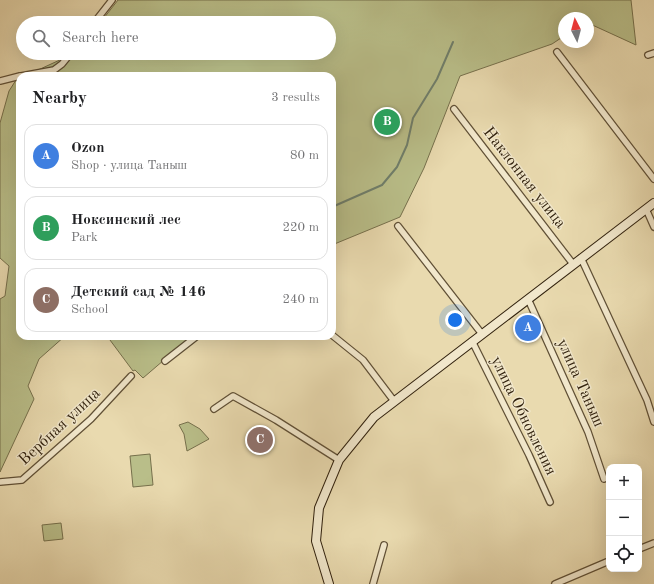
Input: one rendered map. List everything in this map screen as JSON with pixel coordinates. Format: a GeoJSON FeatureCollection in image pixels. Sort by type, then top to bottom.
{"type":"FeatureCollection","features":[{"type":"Feature","properties":{"kind":"street"},"geometry":{"type":"LineString","coordinates":[[99,16],[112,0]]}},
{"type":"Feature","properties":{"kind":"street"},"geometry":{"type":"LineString","coordinates":[[557,52],[654,179]]}},
{"type":"Feature","properties":{"kind":"street"},"geometry":{"type":"LineString","coordinates":[[648,55],[654,53]]}},
{"type":"Feature","properties":{"kind":"street"},"geometry":{"type":"LineString","coordinates":[[43,72],[54,70],[65,60]]}},
{"type":"Feature","properties":{"kind":"street"},"geometry":{"type":"LineString","coordinates":[[0,81],[16,77]]}},
{"type":"Feature","properties":{"kind":"street","name":"Наклонная улица"},"geometry":{"type":"LineString","coordinates":[[454,109],[573,264]]}},
{"type":"Feature","properties":{"kind":"street"},"geometry":{"type":"LineString","coordinates":[[330,584],[316,541],[319,508],[339,460],[374,417],[654,203]]}},
{"type":"Feature","properties":{"kind":"street"},"geometry":{"type":"LineString","coordinates":[[646,210],[654,226]]}},
{"type":"Feature","properties":{"kind":"street"},"geometry":{"type":"LineString","coordinates":[[398,226],[482,334]]}},
{"type":"Feature","properties":{"kind":"street"},"geometry":{"type":"LineString","coordinates":[[581,258],[647,400],[654,422]]}},
{"type":"Feature","properties":{"kind":"street","name":"улица Таныш"},"geometry":{"type":"LineString","coordinates":[[528,299],[588,432],[604,479]]}},
{"type":"Feature","properties":{"kind":"street"},"geometry":{"type":"LineString","coordinates":[[336,338],[363,360],[394,401]]}},
{"type":"Feature","properties":{"kind":"street"},"geometry":{"type":"LineString","coordinates":[[165,361],[192,340]]}},
{"type":"Feature","properties":{"kind":"street","name":"улица Обновления"},"geometry":{"type":"LineString","coordinates":[[472,342],[529,455],[550,502]]}},
{"type":"Feature","properties":{"kind":"street","name":"Вербная улица"},"geometry":{"type":"LineString","coordinates":[[0,482],[22,480],[91,419],[131,376]]}},
{"type":"Feature","properties":{"kind":"street"},"geometry":{"type":"LineString","coordinates":[[214,409],[233,396],[276,420],[339,460]]}},
{"type":"Feature","properties":{"kind":"street"},"geometry":{"type":"LineString","coordinates":[[642,548],[654,542]]}},
{"type":"Feature","properties":{"kind":"street"},"geometry":{"type":"LineString","coordinates":[[373,584],[384,545]]}},
{"type":"Feature","properties":{"kind":"street"},"geometry":{"type":"LineString","coordinates":[[555,584],[606,562]]}},
{"type":"Feature","properties":{"kind":"green space"},"geometry":{"type":"Polygon","coordinates":[[[118,0],[631,0],[636,45],[594,26],[594,12],[558,12],[558,40],[552,44],[460,76],[424,168],[400,217],[336,243],[336,72],[34,72],[60,60],[336,60],[336,16],[105,16],[118,0]]]}},
{"type":"Feature","properties":{"kind":"green space"},"geometry":{"type":"Polygon","coordinates":[[[16,80],[16,340],[60,340],[39,359],[28,386],[34,399],[0,472],[0,299],[5,296],[9,266],[0,258],[0,123],[9,91],[16,80]]]}},
{"type":"Feature","properties":{"kind":"green space"},"geometry":{"type":"Polygon","coordinates":[[[110,340],[187,340],[143,378],[135,370],[133,371],[110,340]]]}},
{"type":"Feature","properties":{"kind":"green space"},"geometry":{"type":"Polygon","coordinates":[[[188,422],[200,429],[209,439],[187,451],[184,434],[179,425],[188,422]]]}},
{"type":"Feature","properties":{"kind":"green space"},"geometry":{"type":"Polygon","coordinates":[[[150,454],[153,485],[133,487],[130,456],[150,454]]]}},
{"type":"Feature","properties":{"kind":"green space"},"geometry":{"type":"Polygon","coordinates":[[[61,523],[63,539],[44,541],[42,525],[61,523]]]}},
{"type":"Feature","properties":{"kind":"waterway"},"geometry":{"type":"LineString","coordinates":[[336,205],[382,185],[397,167],[407,145],[413,118],[437,79],[453,42]]}},
{"type":"Feature","properties":{"kind":"place","name":"Ноксинский лес"},"geometry":{"type":"Point","coordinates":[387,122]}},
{"type":"Feature","properties":{"kind":"place","name":"Ozon"},"geometry":{"type":"Point","coordinates":[528,328]}},
{"type":"Feature","properties":{"kind":"place","name":"Детский сад № 146"},"geometry":{"type":"Point","coordinates":[260,440]}}]}
